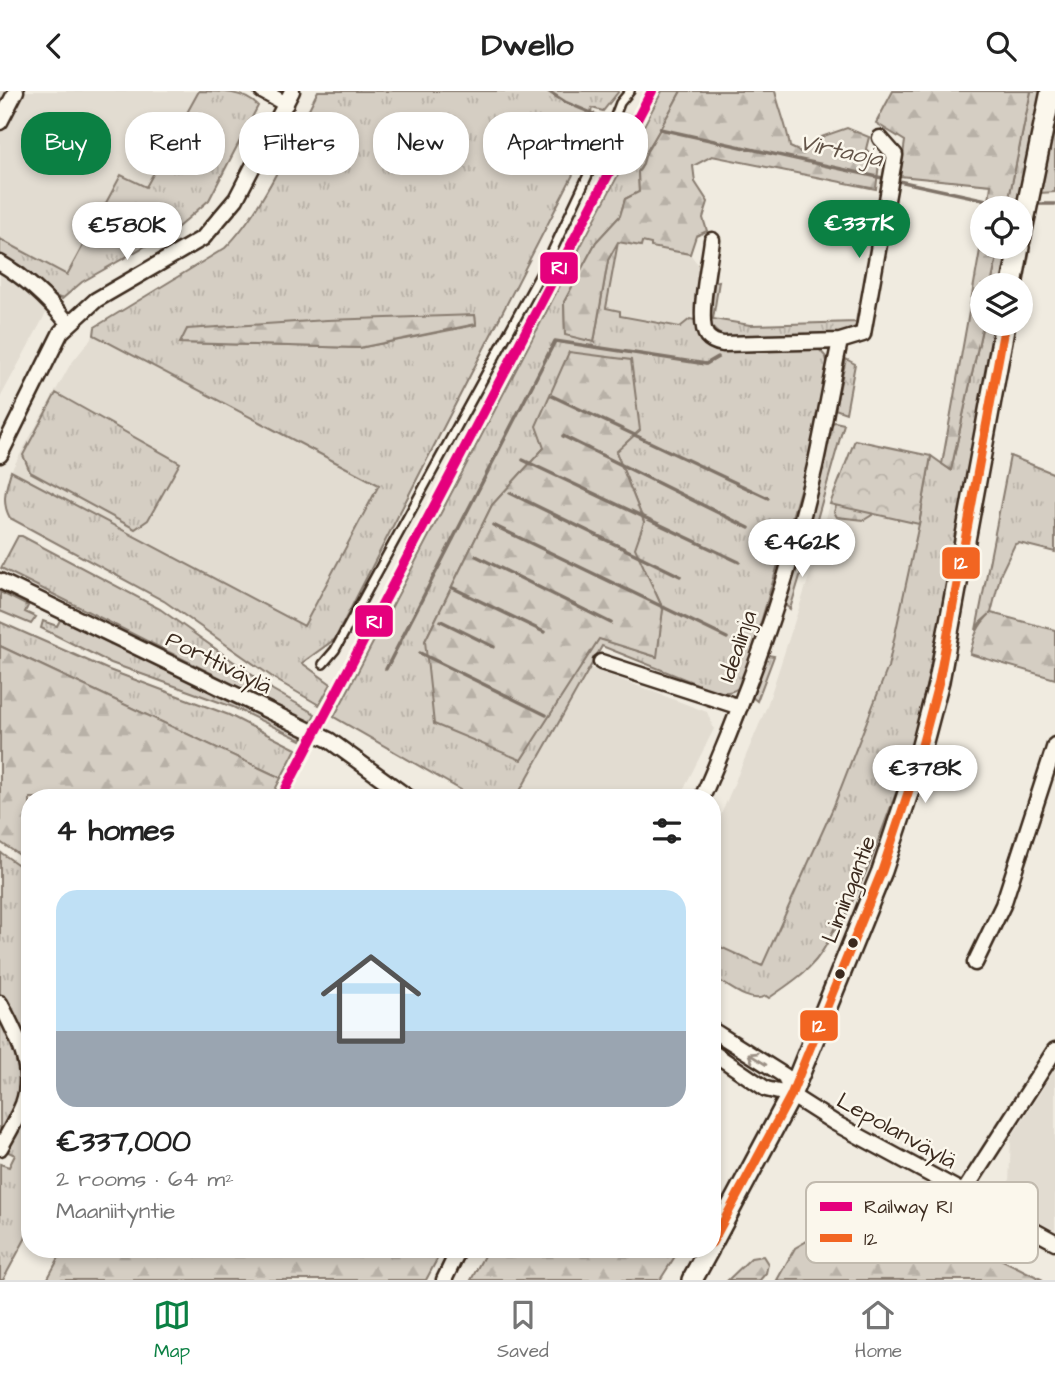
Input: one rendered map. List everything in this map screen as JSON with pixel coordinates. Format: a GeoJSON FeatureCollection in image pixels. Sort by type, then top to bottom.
{"type":"FeatureCollection","features":[{"type":"Feature","properties":{"kind":"main road"},"geometry":{"type":"LineString","coordinates":[[1029,196],[1051,91]]}},
{"type":"Feature","properties":{"kind":"main road","name":"Limingantie"},"geometry":{"type":"LineString","coordinates":[[721,1226],[791,1095],[883,871],[928,727],[939,681],[1003,336]]}},
{"type":"Feature","properties":{"kind":"main road"},"geometry":{"type":"LineString","coordinates":[[692,1280],[704,1258]]}},
{"type":"Feature","properties":{"kind":"street"},"geometry":{"type":"LineString","coordinates":[[0,122],[16,91]]}},
{"type":"Feature","properties":{"kind":"street"},"geometry":{"type":"LineString","coordinates":[[0,455],[49,353],[68,323],[96,300],[203,238],[236,199],[289,97],[262,91]]}},
{"type":"Feature","properties":{"kind":"street"},"geometry":{"type":"LineString","coordinates":[[712,240],[703,315],[705,331],[711,340],[723,344],[840,341],[863,334],[895,155],[880,138]]}},
{"type":"Feature","properties":{"kind":"street"},"geometry":{"type":"LineString","coordinates":[[0,263],[18,273],[68,323]]}},
{"type":"Feature","properties":{"kind":"street","name":"Idealinja"},"geometry":{"type":"LineString","coordinates":[[706,789],[740,707],[792,553],[815,466],[840,341]]}},
{"type":"Feature","properties":{"kind":"street","name":"Porttiväylä"},"geometry":{"type":"LineString","coordinates":[[0,581],[328,740],[396,789]]}},
{"type":"Feature","properties":{"kind":"street"},"geometry":{"type":"LineString","coordinates":[[601,662],[740,707]]}},
{"type":"Feature","properties":{"kind":"street"},"geometry":{"type":"LineString","coordinates":[[975,963],[1003,905],[1055,745]]}},
{"type":"Feature","properties":{"kind":"street"},"geometry":{"type":"LineString","coordinates":[[0,1003],[21,1044]]}},
{"type":"Feature","properties":{"kind":"street"},"geometry":{"type":"LineString","coordinates":[[721,1036],[785,1076],[791,1095]]}},
{"type":"Feature","properties":{"kind":"street"},"geometry":{"type":"LineString","coordinates":[[970,1182],[1055,1050]]}},
{"type":"Feature","properties":{"kind":"street"},"geometry":{"type":"LineString","coordinates":[[721,1058],[766,1089],[791,1095]]}},
{"type":"Feature","properties":{"kind":"street","name":"Lepolanväylä"},"geometry":{"type":"LineString","coordinates":[[791,1095],[835,1123],[943,1182]]}},
{"type":"Feature","properties":{"kind":"street"},"geometry":{"type":"LineString","coordinates":[[0,1148],[21,1108]]}},
{"type":"Feature","properties":{"kind":"street","name":"Lepolanväylä"},"geometry":{"type":"LineString","coordinates":[[1038,1233],[1055,1242]]}},
{"type":"Feature","properties":{"kind":"street"},"geometry":{"type":"LineString","coordinates":[[443,1280],[454,1258]]}},
{"type":"Feature","properties":{"kind":"lane"},"geometry":{"type":"LineString","coordinates":[[323,664],[335,650],[548,260],[620,103],[630,91]]}},
{"type":"Feature","properties":{"kind":"shaded area"},"geometry":{"type":"Polygon","coordinates":[[[0,91],[199,91],[188,112],[125,112],[125,175],[153,175],[146,188],[121,175],[0,398],[0,91]]]}},
{"type":"Feature","properties":{"kind":"shaded area"},"geometry":{"type":"Polygon","coordinates":[[[618,242],[640,246],[641,242],[651,244],[651,248],[690,254],[700,267],[690,324],[675,331],[596,335],[618,242]]]}},
{"type":"Feature","properties":{"kind":"shaded area"},"geometry":{"type":"Polygon","coordinates":[[[94,335],[380,485],[304,626],[11,471],[70,365],[94,335]]]}},
{"type":"Feature","properties":{"kind":"shaded area"},"geometry":{"type":"Polygon","coordinates":[[[830,504],[919,524],[888,667],[833,808],[762,967],[721,947],[721,815],[767,706],[830,504]]]}},
{"type":"Feature","properties":{"kind":"shaded area"},"geometry":{"type":"Polygon","coordinates":[[[590,668],[707,712],[714,729],[684,789],[521,789],[590,668]]]}},
{"type":"Feature","properties":{"kind":"shaded area"},"geometry":{"type":"Polygon","coordinates":[[[1055,1069],[1055,1230],[1038,1222],[1038,1182],[1009,1182],[1011,1138],[1055,1069]]]}},
{"type":"Feature","properties":{"kind":"green space"},"geometry":{"type":"Polygon","coordinates":[[[199,91],[239,95],[258,106],[255,112],[239,112],[239,142],[225,169],[225,112],[187,112],[199,91]]]}},
{"type":"Feature","properties":{"kind":"green space"},"geometry":{"type":"Polygon","coordinates":[[[318,91],[619,91],[603,111],[592,108],[591,112],[483,112],[483,175],[573,175],[335,639],[302,663],[331,684],[319,705],[278,681],[164,601],[10,518],[5,501],[11,471],[304,626],[379,485],[94,335],[95,327],[225,248],[252,215],[276,175],[359,175],[359,112],[308,112],[318,91]],[[475,315],[180,343],[359,348],[476,325],[475,315]]]}},
{"type":"Feature","properties":{"kind":"green space"},"geometry":{"type":"Polygon","coordinates":[[[662,91],[681,91],[648,149],[648,118],[662,91]]]}},
{"type":"Feature","properties":{"kind":"green space"},"geometry":{"type":"Polygon","coordinates":[[[681,91],[775,91],[790,147],[803,153],[818,138],[847,128],[869,137],[866,149],[879,163],[876,189],[712,156],[693,166],[695,182],[708,202],[703,218],[707,231],[696,236],[690,254],[651,247],[651,244],[642,242],[641,246],[618,242],[608,260],[594,342],[565,335],[564,302],[596,242],[620,216],[625,199],[639,192],[638,175],[648,175],[648,149],[681,91]]]}},
{"type":"Feature","properties":{"kind":"green space"},"geometry":{"type":"Polygon","coordinates":[[[893,91],[1031,91],[1009,196],[990,196],[991,185],[900,176],[905,141],[876,123],[893,91]]]}},
{"type":"Feature","properties":{"kind":"green space"},"geometry":{"type":"Polygon","coordinates":[[[1031,91],[1041,91],[1019,196],[1009,196],[1031,91]]]}},
{"type":"Feature","properties":{"kind":"green space"},"geometry":{"type":"Polygon","coordinates":[[[1055,120],[1055,192],[1040,193],[1055,120]]]}},
{"type":"Feature","properties":{"kind":"green space"},"geometry":{"type":"Polygon","coordinates":[[[121,175],[146,187],[153,175],[222,175],[209,200],[177,228],[82,282],[62,299],[55,296],[24,268],[0,254],[0,239],[67,275],[121,175]]]}},
{"type":"Feature","properties":{"kind":"green space"},"geometry":{"type":"Polygon","coordinates":[[[618,175],[638,175],[639,192],[625,199],[620,216],[596,242],[564,302],[565,334],[594,342],[608,260],[618,242],[606,308],[620,311],[620,316],[680,327],[690,319],[695,320],[702,342],[712,347],[818,348],[826,357],[828,365],[808,463],[743,683],[732,691],[717,692],[602,646],[521,789],[459,789],[334,717],[618,175]],[[544,448],[492,505],[425,641],[521,759],[599,638],[656,657],[663,609],[634,548],[644,522],[616,452],[544,448]]]}},
{"type":"Feature","properties":{"kind":"green space"},"geometry":{"type":"Polygon","coordinates":[[[978,259],[996,259],[994,273],[976,273],[978,259]]]}},
{"type":"Feature","properties":{"kind":"green space"},"geometry":{"type":"Polygon","coordinates":[[[996,259],[1008,259],[1005,273],[994,273],[996,259]]]}},
{"type":"Feature","properties":{"kind":"green space"},"geometry":{"type":"Polygon","coordinates":[[[719,281],[713,319],[750,325],[856,322],[859,304],[863,306],[858,323],[845,334],[735,339],[716,332],[709,318],[713,282],[719,281]]]}},
{"type":"Feature","properties":{"kind":"green space"},"geometry":{"type":"Polygon","coordinates":[[[970,306],[970,336],[980,336],[951,470],[942,464],[970,306]]]}},
{"type":"Feature","properties":{"kind":"green space"},"geometry":{"type":"Polygon","coordinates":[[[475,315],[476,324],[359,348],[180,343],[187,329],[327,320],[475,315]]]}},
{"type":"Feature","properties":{"kind":"green space"},"geometry":{"type":"Polygon","coordinates":[[[980,336],[994,336],[959,528],[918,725],[905,769],[869,865],[839,931],[834,929],[815,961],[769,998],[746,996],[721,982],[721,947],[762,966],[833,808],[888,667],[931,456],[951,470],[980,336]]]}},
{"type":"Feature","properties":{"kind":"green space"},"geometry":{"type":"Polygon","coordinates":[[[569,352],[631,360],[640,430],[616,452],[644,522],[635,548],[663,609],[657,657],[599,639],[521,760],[434,724],[425,641],[492,505],[544,448],[536,426],[569,352]]]}},
{"type":"Feature","properties":{"kind":"green space"},"geometry":{"type":"Polygon","coordinates":[[[846,359],[855,364],[846,413],[835,409],[846,359]]]}},
{"type":"Feature","properties":{"kind":"green space"},"geometry":{"type":"Polygon","coordinates":[[[56,393],[180,463],[148,520],[135,529],[30,472],[23,455],[56,393]]]}},
{"type":"Feature","properties":{"kind":"green space"},"geometry":{"type":"Polygon","coordinates":[[[832,423],[844,424],[808,551],[801,547],[832,423]]]}},
{"type":"Feature","properties":{"kind":"green space"},"geometry":{"type":"Polygon","coordinates":[[[855,440],[931,456],[919,524],[830,504],[855,440]]]}},
{"type":"Feature","properties":{"kind":"green space"},"geometry":{"type":"Polygon","coordinates":[[[1010,456],[1055,474],[1055,552],[1015,544],[1001,573],[991,613],[976,630],[1010,456]]]}},
{"type":"Feature","properties":{"kind":"green space"},"geometry":{"type":"Polygon","coordinates":[[[847,473],[865,489],[872,515],[864,520],[837,517],[834,512],[847,473]]]}},
{"type":"Feature","properties":{"kind":"green space"},"geometry":{"type":"Polygon","coordinates":[[[18,536],[160,609],[273,690],[315,714],[311,723],[1,568],[18,536]]]}},
{"type":"Feature","properties":{"kind":"green space"},"geometry":{"type":"Polygon","coordinates":[[[804,563],[790,609],[784,604],[796,564],[804,563]]]}},
{"type":"Feature","properties":{"kind":"green space"},"geometry":{"type":"Polygon","coordinates":[[[0,592],[28,606],[25,612],[36,617],[31,624],[0,611],[0,592]]]}},
{"type":"Feature","properties":{"kind":"green space"},"geometry":{"type":"Polygon","coordinates":[[[991,613],[1055,630],[1055,679],[970,654],[982,622],[991,613]]]}},
{"type":"Feature","properties":{"kind":"green space"},"geometry":{"type":"Polygon","coordinates":[[[60,620],[87,627],[304,735],[301,740],[233,707],[111,663],[41,628],[43,621],[57,626],[60,620]]]}},
{"type":"Feature","properties":{"kind":"green space"},"geometry":{"type":"Polygon","coordinates":[[[0,622],[109,670],[229,715],[296,749],[281,778],[0,646],[0,622]]]}},
{"type":"Feature","properties":{"kind":"green space"},"geometry":{"type":"Polygon","coordinates":[[[0,646],[281,778],[276,789],[21,789],[21,856],[0,842],[0,646]]]}},
{"type":"Feature","properties":{"kind":"green space"},"geometry":{"type":"Polygon","coordinates":[[[767,655],[774,656],[757,701],[752,697],[767,655]]]}},
{"type":"Feature","properties":{"kind":"green space"},"geometry":{"type":"Polygon","coordinates":[[[0,852],[21,867],[21,1247],[3,1280],[0,1280],[0,1164],[9,1167],[15,1155],[0,1148],[0,852]]]}},
{"type":"Feature","properties":{"kind":"green space"},"geometry":{"type":"Polygon","coordinates":[[[806,1242],[806,1263],[1009,1263],[1043,1280],[777,1280],[795,1248],[806,1242]]]}},
{"type":"Feature","properties":{"kind":"green space"},"geometry":{"type":"Polygon","coordinates":[[[763,1256],[768,1264],[766,1273],[760,1280],[728,1280],[751,1258],[763,1256]]]}},
{"type":"Feature","properties":{"kind":"green space"},"geometry":{"type":"Polygon","coordinates":[[[58,1258],[438,1258],[426,1280],[47,1280],[58,1258]]]}},
{"type":"Feature","properties":{"kind":"green space"},"geometry":{"type":"Polygon","coordinates":[[[483,1258],[674,1258],[660,1280],[471,1280],[483,1258]]]}},
{"type":"Feature","properties":{"kind":"waterway","name":"Virtaoja"},"geometry":{"type":"LineString","coordinates":[[548,91],[589,112]]}},
{"type":"Feature","properties":{"kind":"waterway","name":"Virtaoja"},"geometry":{"type":"LineString","coordinates":[[660,129],[887,179]]}},
{"type":"Feature","properties":{"kind":"waterway","name":"Virtaoja"},"geometry":{"type":"LineString","coordinates":[[894,180],[970,196]]}},
{"type":"Feature","properties":{"kind":"waterway","name":"Virtaoja"},"geometry":{"type":"LineString","coordinates":[[1037,204],[1055,204]]}},
{"type":"Feature","properties":{"kind":"waterway"},"geometry":{"type":"LineString","coordinates":[[386,669],[555,341],[706,364],[718,357]]}},
{"type":"Feature","properties":{"kind":"waterway"},"geometry":{"type":"LineString","coordinates":[[552,396],[768,498]]}},
{"type":"Feature","properties":{"kind":"waterway"},"geometry":{"type":"LineString","coordinates":[[563,436],[749,528]]}},
{"type":"Feature","properties":{"kind":"waterway"},"geometry":{"type":"LineString","coordinates":[[523,460],[739,562]]}},
{"type":"Feature","properties":{"kind":"waterway"},"geometry":{"type":"LineString","coordinates":[[510,493],[680,576]]}},
{"type":"Feature","properties":{"kind":"waterway"},"geometry":{"type":"LineString","coordinates":[[493,525],[727,638]]}},
{"type":"Feature","properties":{"kind":"waterway"},"geometry":{"type":"LineString","coordinates":[[476,556],[611,623]]}},
{"type":"Feature","properties":{"kind":"waterway"},"geometry":{"type":"LineString","coordinates":[[453,588],[544,632]]}},
{"type":"Feature","properties":{"kind":"waterway"},"geometry":{"type":"LineString","coordinates":[[441,621],[494,647]]}},
{"type":"Feature","properties":{"kind":"waterway"},"geometry":{"type":"LineString","coordinates":[[420,653],[546,715]]}},
{"type":"Feature","properties":{"kind":"rail line","name":"R1"},"geometry":{"type":"LineString","coordinates":[[286,789],[652,91]]}},
{"type":"Feature","properties":{"kind":"transit line","name":"12"},"geometry":{"type":"LineString","coordinates":[[721,1226],[791,1095],[882,871],[915,772],[939,681],[1003,336]]}}]}
